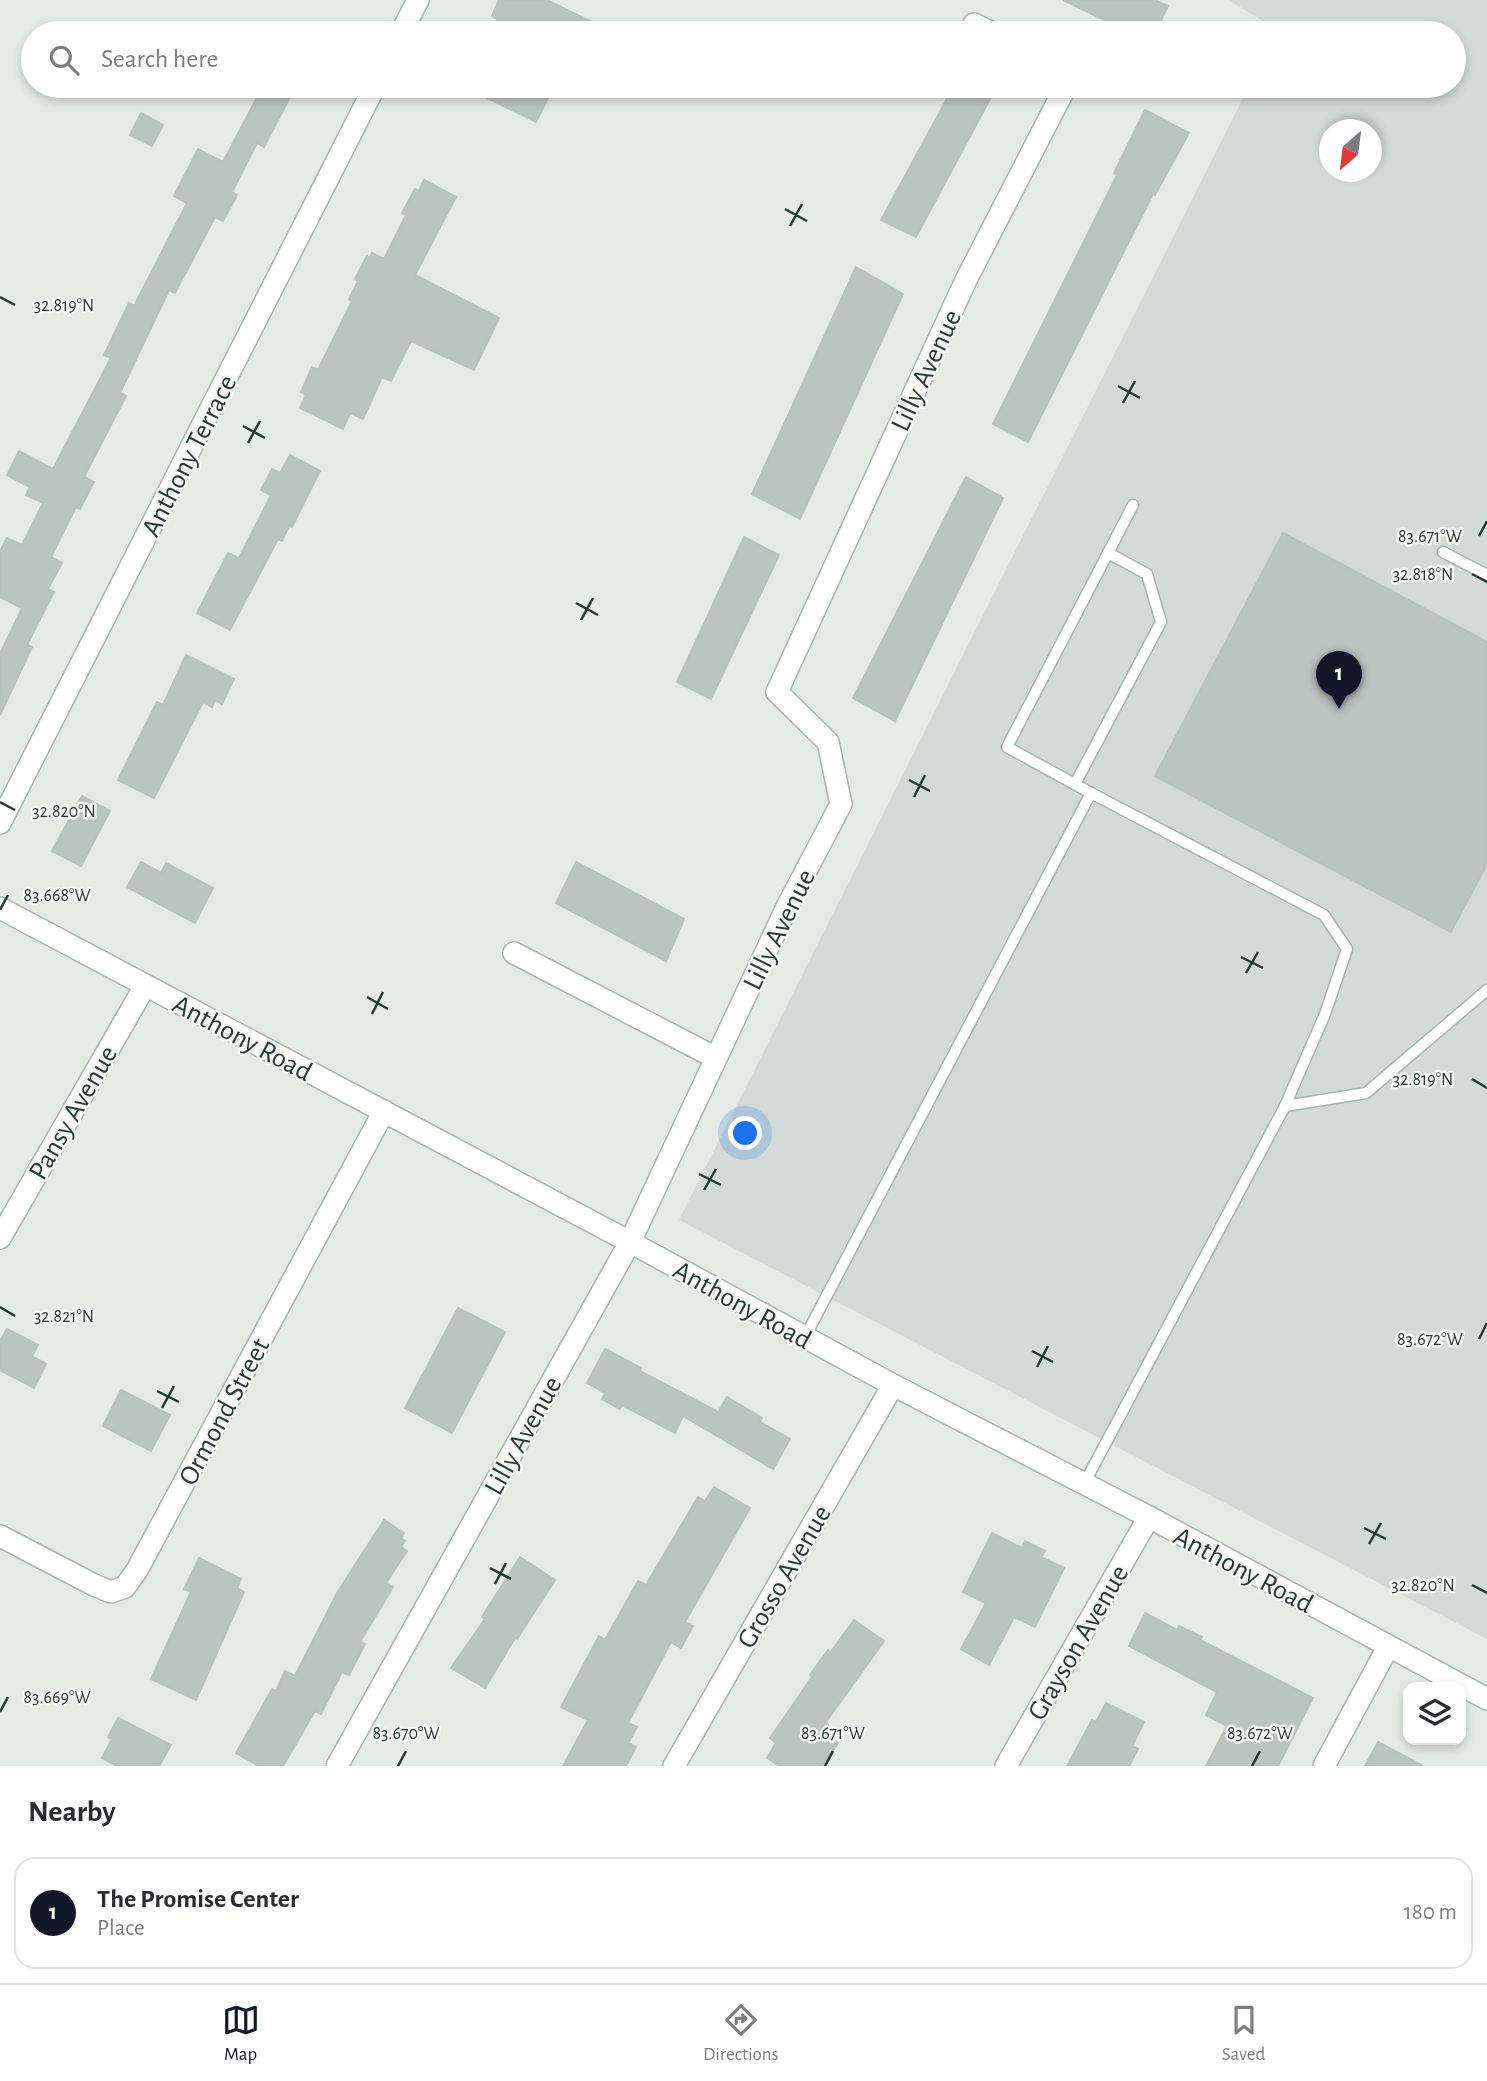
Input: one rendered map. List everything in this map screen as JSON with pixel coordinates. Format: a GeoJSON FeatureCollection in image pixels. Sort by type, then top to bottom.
{"type":"FeatureCollection","features":[{"type":"Feature","properties":{"kind":"street"},"geometry":{"type":"LineString","coordinates":[[407,21],[418,0]]}},
{"type":"Feature","properties":{"kind":"street","name":"Anthony Terrace"},"geometry":{"type":"LineString","coordinates":[[0,823],[369,98]]}},
{"type":"Feature","properties":{"kind":"street","name":"Lilly Avenue"},"geometry":{"type":"LineString","coordinates":[[337,1766],[630,1242],[787,907],[841,804],[828,742],[777,692],[966,280],[1060,98]]}},
{"type":"Feature","properties":{"kind":"street","name":"Anthony Road"},"geometry":{"type":"LineString","coordinates":[[0,908],[1487,1699]]}},
{"type":"Feature","properties":{"kind":"street"},"geometry":{"type":"LineString","coordinates":[[514,953],[716,1058]]}},
{"type":"Feature","properties":{"kind":"street","name":"Pansy Avenue"},"geometry":{"type":"LineString","coordinates":[[0,1238],[145,986]]}},
{"type":"Feature","properties":{"kind":"street","name":"Ormond Street"},"geometry":{"type":"LineString","coordinates":[[0,1536],[111,1592],[125,1587],[137,1570],[384,1111]]}},
{"type":"Feature","properties":{"kind":"street","name":"Grosso Avenue"},"geometry":{"type":"LineString","coordinates":[[674,1766],[893,1385]]}},
{"type":"Feature","properties":{"kind":"street","name":"Grayson Avenue"},"geometry":{"type":"LineString","coordinates":[[1006,1766],[1149,1517]]}},
{"type":"Feature","properties":{"kind":"street"},"geometry":{"type":"LineString","coordinates":[[1324,1766],[1388,1647]]}},
{"type":"Feature","properties":{"kind":"lane"},"geometry":{"type":"LineString","coordinates":[[1084,1484],[1285,1106],[1325,1014],[1347,949],[1324,915],[1007,747],[1133,505]]}},
{"type":"Feature","properties":{"kind":"lane"},"geometry":{"type":"LineString","coordinates":[[1443,552],[1487,575]]}},
{"type":"Feature","properties":{"kind":"lane"},"geometry":{"type":"LineString","coordinates":[[1075,784],[1161,621],[1147,574],[1108,553]]}},
{"type":"Feature","properties":{"kind":"lane"},"geometry":{"type":"LineString","coordinates":[[805,1337],[1091,793]]}},
{"type":"Feature","properties":{"kind":"lane"},"geometry":{"type":"LineString","coordinates":[[1285,1106],[1366,1093],[1487,990]]}},
{"type":"Feature","properties":{"kind":"shaded area"},"geometry":{"type":"Polygon","coordinates":[[[1229,0],[1487,0],[1487,1639],[679,1220],[1243,98],[1466,98],[1466,21],[1263,21],[1229,0]]]}},
{"type":"Feature","properties":{"kind":"building"},"geometry":{"type":"Polygon","coordinates":[[[499,0],[547,0],[590,21],[497,21],[498,19],[492,16],[499,0]]]}},
{"type":"Feature","properties":{"kind":"building"},"geometry":{"type":"Polygon","coordinates":[[[1063,0],[1155,0],[1168,6],[1161,21],[1106,21],[1063,0]]]}},
{"type":"Feature","properties":{"kind":"building"},"geometry":{"type":"Polygon","coordinates":[[[257,98],[289,98],[264,147],[257,143],[232,192],[237,195],[223,221],[215,217],[175,293],[169,290],[120,393],[126,396],[84,477],[94,482],[80,509],[76,507],[51,557],[62,563],[48,589],[54,592],[27,645],[32,647],[0,715],[0,654],[22,608],[0,597],[0,551],[7,538],[22,545],[43,503],[26,495],[30,487],[7,475],[19,451],[53,469],[111,358],[104,355],[129,303],[134,306],[187,203],[174,196],[198,149],[223,162],[257,98]]]}},
{"type":"Feature","properties":{"kind":"building"},"geometry":{"type":"Polygon","coordinates":[[[487,98],[548,98],[536,122],[487,98]]]}},
{"type":"Feature","properties":{"kind":"building"},"geometry":{"type":"Polygon","coordinates":[[[947,98],[991,98],[916,237],[881,220],[947,98]]]}},
{"type":"Feature","properties":{"kind":"building"},"geometry":{"type":"Polygon","coordinates":[[[1145,110],[1189,133],[1155,195],[1153,194],[1028,442],[993,424],[1117,175],[1114,173],[1145,110]]]}},
{"type":"Feature","properties":{"kind":"building"},"geometry":{"type":"Polygon","coordinates":[[[141,113],[163,125],[152,146],[130,135],[141,113]]]}},
{"type":"Feature","properties":{"kind":"building"},"geometry":{"type":"Polygon","coordinates":[[[424,180],[456,197],[415,275],[499,318],[474,370],[411,341],[391,381],[382,377],[363,419],[350,413],[343,429],[300,408],[306,395],[301,392],[312,367],[318,370],[352,301],[349,299],[358,281],[355,279],[367,256],[370,258],[372,253],[384,259],[406,215],[402,213],[415,189],[419,191],[424,180]]]}},
{"type":"Feature","properties":{"kind":"building"},"geometry":{"type":"Polygon","coordinates":[[[856,267],[903,294],[800,519],[752,494],[856,267]]]}},
{"type":"Feature","properties":{"kind":"building"},"geometry":{"type":"Polygon","coordinates":[[[290,455],[320,471],[292,527],[289,526],[282,541],[278,539],[230,630],[197,613],[228,553],[239,558],[271,495],[261,490],[272,469],[280,473],[290,455]]]}},
{"type":"Feature","properties":{"kind":"building"},"geometry":{"type":"Polygon","coordinates":[[[966,477],[1003,498],[895,721],[853,698],[966,477]]]}},
{"type":"Feature","properties":{"kind":"building"},"geometry":{"type":"Polygon","coordinates":[[[1283,533],[1487,642],[1487,864],[1451,932],[1155,776],[1283,533]]]}},
{"type":"Feature","properties":{"kind":"building"},"geometry":{"type":"Polygon","coordinates":[[[744,537],[779,555],[711,699],[677,682],[744,537]]]}},
{"type":"Feature","properties":{"kind":"building"},"geometry":{"type":"Polygon","coordinates":[[[186,655],[234,679],[222,704],[215,700],[212,707],[203,702],[154,798],[118,780],[157,702],[163,705],[186,655]]]}},
{"type":"Feature","properties":{"kind":"building"},"geometry":{"type":"Polygon","coordinates":[[[82,796],[110,811],[81,866],[52,851],[82,796]]]}},
{"type":"Feature","properties":{"kind":"building"},"geometry":{"type":"Polygon","coordinates":[[[141,862],[161,873],[166,863],[213,888],[195,923],[127,887],[141,862]]]}},
{"type":"Feature","properties":{"kind":"building"},"geometry":{"type":"Polygon","coordinates":[[[576,862],[684,919],[666,961],[556,903],[576,862]]]}},
{"type":"Feature","properties":{"kind":"building"},"geometry":{"type":"Polygon","coordinates":[[[458,1308],[505,1332],[452,1433],[405,1408],[458,1308]]]}},
{"type":"Feature","properties":{"kind":"building"},"geometry":{"type":"Polygon","coordinates":[[[7,1329],[38,1345],[32,1356],[46,1364],[34,1388],[0,1370],[0,1341],[7,1329]]]}},
{"type":"Feature","properties":{"kind":"building"},"geometry":{"type":"Polygon","coordinates":[[[605,1349],[641,1368],[640,1371],[718,1412],[727,1397],[762,1418],[760,1422],[790,1439],[773,1469],[683,1416],[675,1433],[622,1405],[620,1409],[602,1399],[605,1393],[587,1383],[605,1349]]]}},
{"type":"Feature","properties":{"kind":"building"},"geometry":{"type":"Polygon","coordinates":[[[121,1390],[170,1415],[151,1451],[103,1426],[121,1390]]]}},
{"type":"Feature","properties":{"kind":"building"},"geometry":{"type":"Polygon","coordinates":[[[714,1487],[750,1508],[685,1622],[693,1626],[681,1648],[671,1642],[628,1723],[637,1727],[628,1743],[636,1747],[626,1766],[563,1766],[588,1720],[561,1707],[599,1636],[605,1640],[638,1581],[646,1585],[698,1497],[705,1501],[714,1487]]]}},
{"type":"Feature","properties":{"kind":"building"},"geometry":{"type":"Polygon","coordinates":[[[384,1520],[404,1533],[401,1538],[405,1541],[401,1547],[407,1551],[386,1583],[393,1587],[360,1642],[365,1644],[349,1675],[342,1672],[321,1714],[315,1711],[283,1766],[259,1766],[236,1753],[272,1689],[276,1691],[285,1671],[295,1676],[337,1593],[384,1520]]]}},
{"type":"Feature","properties":{"kind":"building"},"geometry":{"type":"Polygon","coordinates":[[[992,1533],[1022,1548],[1025,1541],[1045,1551],[1041,1557],[1064,1568],[1035,1627],[1014,1617],[989,1665],[961,1649],[986,1603],[963,1592],[992,1533]]]}},
{"type":"Feature","properties":{"kind":"building"},"geometry":{"type":"Polygon","coordinates":[[[520,1557],[555,1580],[485,1688],[451,1668],[485,1619],[482,1617],[520,1557]]]}},
{"type":"Feature","properties":{"kind":"building"},"geometry":{"type":"Polygon","coordinates":[[[199,1558],[241,1579],[237,1588],[244,1592],[196,1700],[151,1679],[191,1592],[184,1589],[199,1558]]]}},
{"type":"Feature","properties":{"kind":"building"},"geometry":{"type":"Polygon","coordinates":[[[1145,1613],[1177,1630],[1179,1626],[1202,1637],[1200,1640],[1313,1698],[1278,1766],[1206,1766],[1227,1726],[1206,1715],[1217,1692],[1129,1646],[1145,1613]]]}},
{"type":"Feature","properties":{"kind":"building"},"geometry":{"type":"Polygon","coordinates":[[[854,1620],[884,1641],[826,1722],[828,1724],[822,1732],[838,1743],[822,1766],[779,1766],[767,1758],[776,1743],[770,1738],[812,1677],[810,1675],[854,1620]]]}},
{"type":"Feature","properties":{"kind":"building"},"geometry":{"type":"Polygon","coordinates":[[[1106,1703],[1144,1722],[1132,1746],[1138,1749],[1129,1766],[1067,1766],[1092,1720],[1096,1722],[1106,1703]]]}},
{"type":"Feature","properties":{"kind":"building"},"geometry":{"type":"Polygon","coordinates":[[[118,1718],[171,1745],[159,1766],[117,1766],[102,1758],[112,1739],[108,1737],[118,1718]]]}},
{"type":"Feature","properties":{"kind":"building"},"geometry":{"type":"Polygon","coordinates":[[[1378,1742],[1423,1766],[1365,1766],[1378,1742]]]}},
{"type":"Feature","properties":{"kind":"place","name":"The Promise Center"},"geometry":{"type":"Point","coordinates":[1339,709]}}]}
